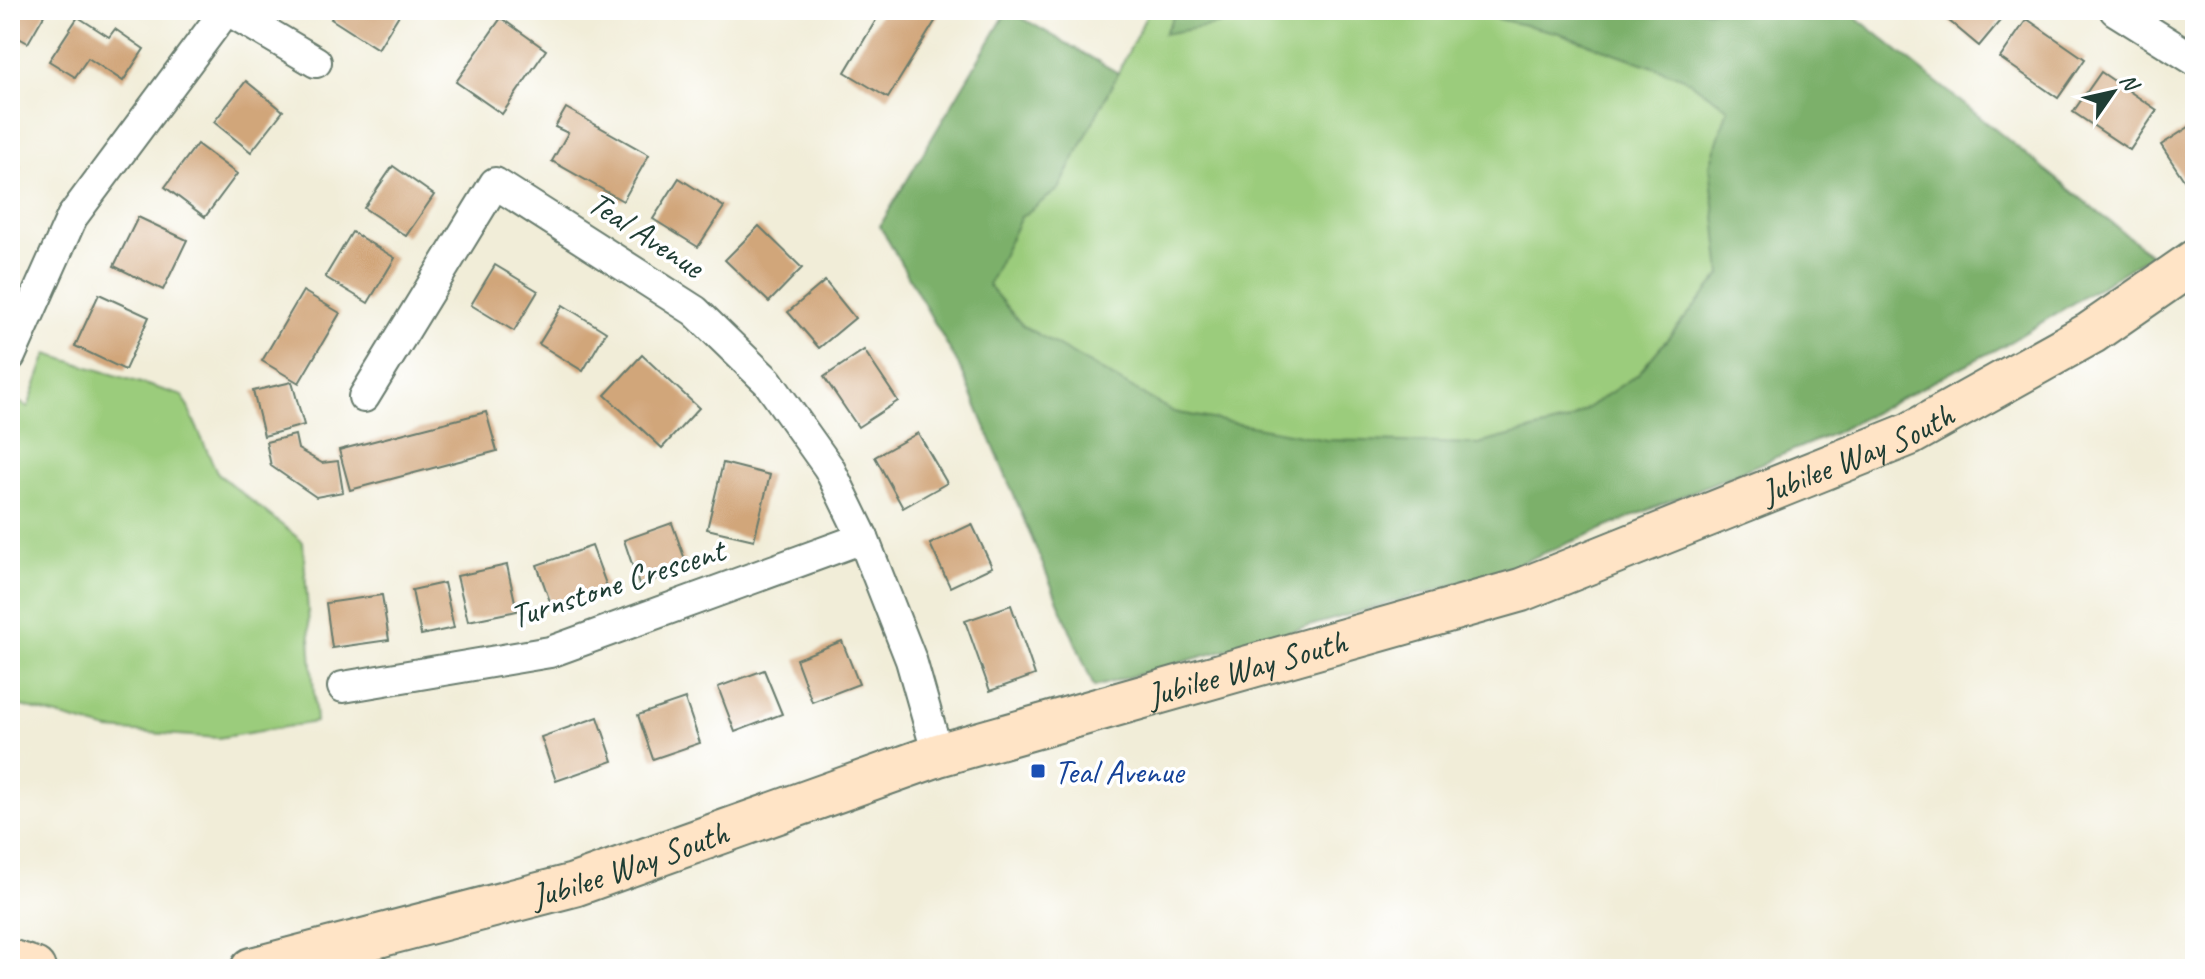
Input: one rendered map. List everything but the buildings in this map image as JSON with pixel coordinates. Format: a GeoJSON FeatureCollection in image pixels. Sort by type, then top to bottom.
{"type":"FeatureCollection","features":[{"type":"Feature","properties":{"kind":"street"},"geometry":{"type":"LineString","coordinates":[[10,356],[72,217],[227,10],[316,62]]}},
{"type":"Feature","properties":{"kind":"street"},"geometry":{"type":"LineString","coordinates":[[2115,10],[2195,60]]}},
{"type":"Feature","properties":{"kind":"street","name":"Teal Avenue"},"geometry":{"type":"LineString","coordinates":[[364,397],[495,183],[695,311],[768,382],[829,468],[863,538],[911,660],[938,755]]}},
{"type":"Feature","properties":{"kind":"street","name":"Jubilee Way South"},"geometry":{"type":"LineString","coordinates":[[252,969],[574,885],[938,755],[1521,590],[1910,434],[2091,333],[2195,261]]}},
{"type":"Feature","properties":{"kind":"street","name":"Turnstone Crescent"},"geometry":{"type":"LineString","coordinates":[[343,687],[550,652],[863,538]]}},
{"type":"Feature","properties":{"kind":"street"},"geometry":{"type":"LineString","coordinates":[[10,961],[34,969]]}},
{"type":"Feature","properties":{"kind":"green space"},"geometry":{"type":"Polygon","coordinates":[[[1008,10],[1118,73],[1149,10],[1846,10],[2151,255],[2008,343],[1834,433],[1496,573],[1094,687],[963,373],[880,226],[1008,10]]]}},
{"type":"Feature","properties":{"kind":"green space"},"geometry":{"type":"Polygon","coordinates":[[[1008,10],[1118,73],[1059,189],[1021,217],[988,285],[1022,325],[1174,412],[1327,440],[1478,444],[1568,421],[1638,374],[1721,275],[1710,165],[1728,108],[1684,78],[1559,33],[1460,10],[1847,10],[2151,255],[2008,343],[1834,433],[1496,573],[1094,687],[963,373],[880,226],[1008,10]]]}},
{"type":"Feature","properties":{"kind":"green space"},"geometry":{"type":"Polygon","coordinates":[[[1177,10],[1353,10],[1283,13],[1164,34],[1177,10]]]}},
{"type":"Feature","properties":{"kind":"green space"},"geometry":{"type":"Polygon","coordinates":[[[47,354],[183,396],[217,473],[303,542],[316,722],[218,738],[109,730],[10,703],[10,397],[28,407],[47,354]]]}},
{"type":"Feature","properties":{"kind":"place","name":"Teal Avenue"},"geometry":{"type":"Point","coordinates":[1038,771]}}]}
